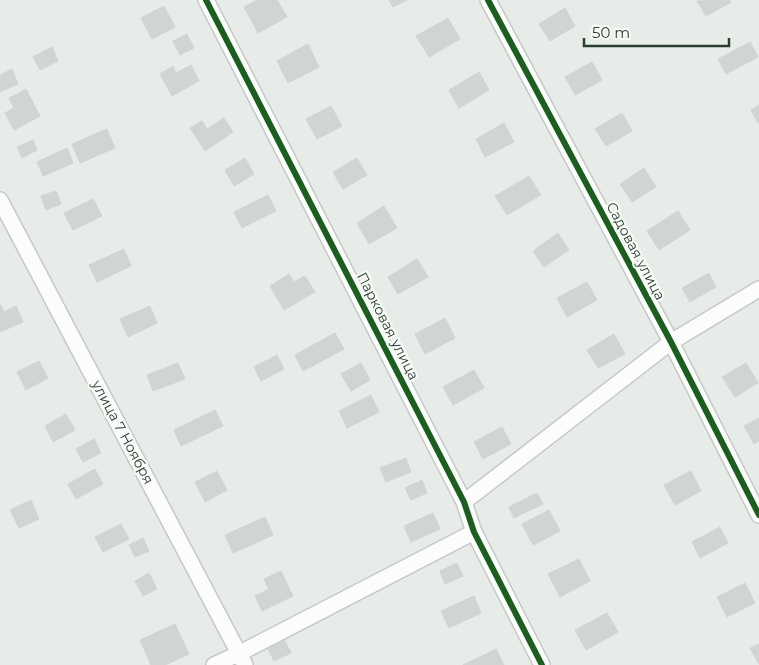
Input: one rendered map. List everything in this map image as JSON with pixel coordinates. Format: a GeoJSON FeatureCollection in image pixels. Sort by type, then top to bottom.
{"type":"FeatureCollection","features":[{"type":"Feature","properties":{"kind":"street","name":"Парковая улица"},"geometry":{"type":"LineString","coordinates":[[206,0],[464,502],[474,532],[542,665]]}},
{"type":"Feature","properties":{"kind":"street","name":"Садовая улица"},"geometry":{"type":"LineString","coordinates":[[488,0],[671,342],[759,515]]}},
{"type":"Feature","properties":{"kind":"street","name":"улица 7 Ноября"},"geometry":{"type":"LineString","coordinates":[[0,200],[243,659]]}},
{"type":"Feature","properties":{"kind":"street"},"geometry":{"type":"LineString","coordinates":[[464,502],[671,342],[759,289]]}},
{"type":"Feature","properties":{"kind":"street"},"geometry":{"type":"LineString","coordinates":[[214,665],[243,659],[474,532]]}},
{"type":"Feature","properties":{"kind":"building"},"geometry":{"type":"Polygon","coordinates":[[[257,0],[277,0],[287,17],[258,33],[244,7],[257,0]]]}},
{"type":"Feature","properties":{"kind":"building"},"geometry":{"type":"Polygon","coordinates":[[[389,0],[407,0],[393,7],[389,0]]]}},
{"type":"Feature","properties":{"kind":"building"},"geometry":{"type":"Polygon","coordinates":[[[730,0],[731,2],[706,16],[697,1],[730,0]]]}},
{"type":"Feature","properties":{"kind":"building"},"geometry":{"type":"Polygon","coordinates":[[[164,6],[175,27],[152,39],[141,18],[164,6]]]}},
{"type":"Feature","properties":{"kind":"building"},"geometry":{"type":"Polygon","coordinates":[[[565,8],[575,26],[550,41],[539,24],[565,8]]]}},
{"type":"Feature","properties":{"kind":"building"},"geometry":{"type":"Polygon","coordinates":[[[448,18],[460,39],[429,57],[416,36],[448,18]]]}},
{"type":"Feature","properties":{"kind":"building"},"geometry":{"type":"Polygon","coordinates":[[[187,34],[194,48],[180,55],[173,41],[187,34]]]}},
{"type":"Feature","properties":{"kind":"building"},"geometry":{"type":"Polygon","coordinates":[[[750,42],[758,57],[726,74],[718,59],[750,42]]]}},
{"type":"Feature","properties":{"kind":"building"},"geometry":{"type":"Polygon","coordinates":[[[308,44],[319,67],[288,83],[277,61],[308,44]]]}},
{"type":"Feature","properties":{"kind":"building"},"geometry":{"type":"Polygon","coordinates":[[[52,47],[58,61],[40,70],[33,57],[52,47]]]}},
{"type":"Feature","properties":{"kind":"building"},"geometry":{"type":"Polygon","coordinates":[[[592,62],[602,80],[575,95],[565,77],[592,62]]]}},
{"type":"Feature","properties":{"kind":"building"},"geometry":{"type":"Polygon","coordinates":[[[191,65],[199,81],[172,96],[160,74],[173,66],[176,73],[191,65]]]}},
{"type":"Feature","properties":{"kind":"building"},"geometry":{"type":"Polygon","coordinates":[[[12,69],[18,84],[0,92],[0,75],[12,69]]]}},
{"type":"Feature","properties":{"kind":"building"},"geometry":{"type":"Polygon","coordinates":[[[479,72],[489,90],[459,108],[449,90],[479,72]]]}},
{"type":"Feature","properties":{"kind":"building"},"geometry":{"type":"Polygon","coordinates":[[[26,89],[40,116],[14,130],[5,113],[14,108],[9,98],[26,89]]]}},
{"type":"Feature","properties":{"kind":"building"},"geometry":{"type":"Polygon","coordinates":[[[759,105],[759,122],[758,123],[751,110],[759,105]]]}},
{"type":"Feature","properties":{"kind":"building"},"geometry":{"type":"Polygon","coordinates":[[[331,106],[342,126],[317,139],[306,119],[331,106]]]}},
{"type":"Feature","properties":{"kind":"building"},"geometry":{"type":"Polygon","coordinates":[[[622,113],[632,131],[606,146],[595,129],[622,113]]]}},
{"type":"Feature","properties":{"kind":"building"},"geometry":{"type":"Polygon","coordinates":[[[224,118],[233,132],[205,151],[190,128],[202,121],[207,129],[224,118]]]}},
{"type":"Feature","properties":{"kind":"building"},"geometry":{"type":"Polygon","coordinates":[[[504,123],[514,142],[485,157],[476,139],[504,123]]]}},
{"type":"Feature","properties":{"kind":"building"},"geometry":{"type":"Polygon","coordinates":[[[107,129],[115,148],[80,163],[72,144],[107,129]]]}},
{"type":"Feature","properties":{"kind":"building"},"geometry":{"type":"Polygon","coordinates":[[[33,140],[37,150],[22,158],[17,147],[33,140]]]}},
{"type":"Feature","properties":{"kind":"building"},"geometry":{"type":"Polygon","coordinates":[[[67,148],[73,163],[43,176],[37,162],[67,148]]]}},
{"type":"Feature","properties":{"kind":"building"},"geometry":{"type":"Polygon","coordinates":[[[245,158],[254,174],[234,186],[225,170],[245,158]]]}},
{"type":"Feature","properties":{"kind":"building"},"geometry":{"type":"Polygon","coordinates":[[[357,158],[367,175],[343,189],[333,172],[357,158]]]}},
{"type":"Feature","properties":{"kind":"building"},"geometry":{"type":"Polygon","coordinates":[[[644,168],[656,187],[632,202],[620,184],[644,168]]]}},
{"type":"Feature","properties":{"kind":"building"},"geometry":{"type":"Polygon","coordinates":[[[529,176],[541,195],[507,215],[495,196],[529,176]]]}},
{"type":"Feature","properties":{"kind":"building"},"geometry":{"type":"Polygon","coordinates":[[[56,191],[61,204],[46,210],[41,196],[56,191]]]}},
{"type":"Feature","properties":{"kind":"building"},"geometry":{"type":"Polygon","coordinates":[[[268,195],[276,211],[242,228],[234,212],[268,195]]]}},
{"type":"Feature","properties":{"kind":"building"},"geometry":{"type":"Polygon","coordinates":[[[93,199],[102,216],[73,230],[64,213],[93,199]]]}},
{"type":"Feature","properties":{"kind":"building"},"geometry":{"type":"Polygon","coordinates":[[[384,206],[397,228],[369,244],[357,223],[384,206]]]}},
{"type":"Feature","properties":{"kind":"building"},"geometry":{"type":"Polygon","coordinates":[[[678,211],[690,230],[659,250],[647,231],[678,211]]]}},
{"type":"Feature","properties":{"kind":"building"},"geometry":{"type":"Polygon","coordinates":[[[558,233],[569,250],[544,267],[533,251],[558,233]]]}},
{"type":"Feature","properties":{"kind":"building"},"geometry":{"type":"Polygon","coordinates":[[[124,249],[131,266],[97,282],[89,265],[124,249]]]}},
{"type":"Feature","properties":{"kind":"building"},"geometry":{"type":"Polygon","coordinates":[[[417,259],[428,277],[398,294],[388,277],[417,259]]]}},
{"type":"Feature","properties":{"kind":"building"},"geometry":{"type":"Polygon","coordinates":[[[709,273],[716,287],[690,302],[682,288],[709,273]]]}},
{"type":"Feature","properties":{"kind":"building"},"geometry":{"type":"Polygon","coordinates":[[[289,274],[294,282],[305,276],[315,292],[284,310],[270,286],[289,274]]]}},
{"type":"Feature","properties":{"kind":"building"},"geometry":{"type":"Polygon","coordinates":[[[587,282],[597,300],[567,317],[557,298],[587,282]]]}},
{"type":"Feature","properties":{"kind":"building"},"geometry":{"type":"Polygon","coordinates":[[[0,304],[4,312],[16,306],[23,322],[0,332],[0,304]]]}},
{"type":"Feature","properties":{"kind":"building"},"geometry":{"type":"Polygon","coordinates":[[[150,306],[157,323],[128,337],[120,319],[150,306]]]}},
{"type":"Feature","properties":{"kind":"building"},"geometry":{"type":"Polygon","coordinates":[[[445,318],[455,338],[425,354],[415,334],[445,318]]]}},
{"type":"Feature","properties":{"kind":"building"},"geometry":{"type":"Polygon","coordinates":[[[335,333],[344,349],[303,371],[295,355],[335,333]]]}},
{"type":"Feature","properties":{"kind":"building"},"geometry":{"type":"Polygon","coordinates":[[[614,334],[625,354],[598,368],[587,350],[614,334]]]}},
{"type":"Feature","properties":{"kind":"building"},"geometry":{"type":"Polygon","coordinates":[[[277,355],[284,369],[261,381],[254,367],[277,355]]]}},
{"type":"Feature","properties":{"kind":"building"},"geometry":{"type":"Polygon","coordinates":[[[39,361],[48,378],[26,390],[17,372],[39,361]]]}},
{"type":"Feature","properties":{"kind":"building"},"geometry":{"type":"Polygon","coordinates":[[[178,363],[185,379],[153,391],[147,375],[178,363]]]}},
{"type":"Feature","properties":{"kind":"building"},"geometry":{"type":"Polygon","coordinates":[[[361,363],[370,380],[351,391],[341,374],[361,363]]]}},
{"type":"Feature","properties":{"kind":"building"},"geometry":{"type":"Polygon","coordinates":[[[746,363],[758,383],[735,397],[722,377],[746,363]]]}},
{"type":"Feature","properties":{"kind":"building"},"geometry":{"type":"Polygon","coordinates":[[[474,370],[484,388],[453,405],[443,387],[474,370]]]}},
{"type":"Feature","properties":{"kind":"building"},"geometry":{"type":"Polygon","coordinates":[[[371,395],[379,412],[347,428],[339,411],[371,395]]]}},
{"type":"Feature","properties":{"kind":"building"},"geometry":{"type":"Polygon","coordinates":[[[215,410],[223,426],[181,446],[174,430],[215,410]]]}},
{"type":"Feature","properties":{"kind":"building"},"geometry":{"type":"Polygon","coordinates":[[[66,414],[75,430],[53,442],[45,426],[66,414]]]}},
{"type":"Feature","properties":{"kind":"building"},"geometry":{"type":"Polygon","coordinates":[[[759,418],[759,441],[754,444],[744,426],[759,418]]]}},
{"type":"Feature","properties":{"kind":"building"},"geometry":{"type":"Polygon","coordinates":[[[502,427],[511,444],[483,459],[474,442],[502,427]]]}},
{"type":"Feature","properties":{"kind":"building"},"geometry":{"type":"Polygon","coordinates":[[[94,439],[101,453],[83,462],[76,449],[94,439]]]}},
{"type":"Feature","properties":{"kind":"building"},"geometry":{"type":"Polygon","coordinates":[[[406,458],[411,472],[386,482],[380,468],[406,458]]]}},
{"type":"Feature","properties":{"kind":"building"},"geometry":{"type":"Polygon","coordinates":[[[95,469],[103,484],[76,499],[68,484],[95,469]]]}},
{"type":"Feature","properties":{"kind":"building"},"geometry":{"type":"Polygon","coordinates":[[[217,471],[227,490],[205,502],[195,482],[217,471]]]}},
{"type":"Feature","properties":{"kind":"building"},"geometry":{"type":"Polygon","coordinates":[[[691,471],[701,491],[675,505],[664,485],[691,471]]]}},
{"type":"Feature","properties":{"kind":"building"},"geometry":{"type":"Polygon","coordinates":[[[422,480],[427,493],[411,500],[405,488],[422,480]]]}},
{"type":"Feature","properties":{"kind":"building"},"geometry":{"type":"Polygon","coordinates":[[[537,493],[543,504],[514,518],[509,507],[537,493]]]}},
{"type":"Feature","properties":{"kind":"building"},"geometry":{"type":"Polygon","coordinates":[[[31,500],[39,519],[19,528],[10,510],[31,500]]]}},
{"type":"Feature","properties":{"kind":"building"},"geometry":{"type":"Polygon","coordinates":[[[549,510],[560,531],[533,545],[522,524],[549,510]]]}},
{"type":"Feature","properties":{"kind":"building"},"geometry":{"type":"Polygon","coordinates":[[[433,513],[440,529],[411,542],[404,526],[433,513]]]}},
{"type":"Feature","properties":{"kind":"building"},"geometry":{"type":"Polygon","coordinates":[[[265,517],[273,535],[233,553],[225,535],[265,517]]]}},
{"type":"Feature","properties":{"kind":"building"},"geometry":{"type":"Polygon","coordinates":[[[121,524],[129,539],[103,552],[95,537],[121,524]]]}},
{"type":"Feature","properties":{"kind":"building"},"geometry":{"type":"Polygon","coordinates":[[[720,527],[728,543],[700,558],[692,542],[720,527]]]}},
{"type":"Feature","properties":{"kind":"building"},"geometry":{"type":"Polygon","coordinates":[[[143,538],[149,551],[135,557],[129,545],[143,538]]]}},
{"type":"Feature","properties":{"kind":"building"},"geometry":{"type":"Polygon","coordinates":[[[579,559],[590,581],[560,597],[548,574],[579,559]]]}},
{"type":"Feature","properties":{"kind":"building"},"geometry":{"type":"Polygon","coordinates":[[[457,563],[463,576],[445,584],[440,571],[457,563]]]}},
{"type":"Feature","properties":{"kind":"building"},"geometry":{"type":"Polygon","coordinates":[[[281,571],[293,596],[262,611],[255,596],[269,589],[264,579],[281,571]]]}},
{"type":"Feature","properties":{"kind":"building"},"geometry":{"type":"Polygon","coordinates":[[[149,573],[157,589],[143,596],[135,581],[149,573]]]}},
{"type":"Feature","properties":{"kind":"building"},"geometry":{"type":"Polygon","coordinates":[[[745,583],[755,603],[727,617],[717,597],[745,583]]]}},
{"type":"Feature","properties":{"kind":"building"},"geometry":{"type":"Polygon","coordinates":[[[474,596],[481,613],[449,628],[441,611],[474,596]]]}},
{"type":"Feature","properties":{"kind":"building"},"geometry":{"type":"Polygon","coordinates":[[[607,613],[618,632],[586,650],[575,630],[607,613]]]}},
{"type":"Feature","properties":{"kind":"building"},"geometry":{"type":"Polygon","coordinates":[[[175,624],[189,654],[165,665],[151,665],[140,640],[175,624]]]}},
{"type":"Feature","properties":{"kind":"building"},"geometry":{"type":"Polygon","coordinates":[[[285,641],[291,653],[274,661],[268,649],[285,641]]]}},
{"type":"Feature","properties":{"kind":"building"},"geometry":{"type":"Polygon","coordinates":[[[759,644],[759,664],[750,648],[759,644]]]}},
{"type":"Feature","properties":{"kind":"building"},"geometry":{"type":"Polygon","coordinates":[[[496,649],[504,665],[463,665],[496,649]]]}},
{"type":"Feature","properties":{"kind":"cycle path"},"geometry":{"type":"LineString","coordinates":[[206,0],[464,502],[474,532],[542,665]]}},
{"type":"Feature","properties":{"kind":"cycle path"},"geometry":{"type":"LineString","coordinates":[[488,0],[671,342],[759,515]]}}]}
